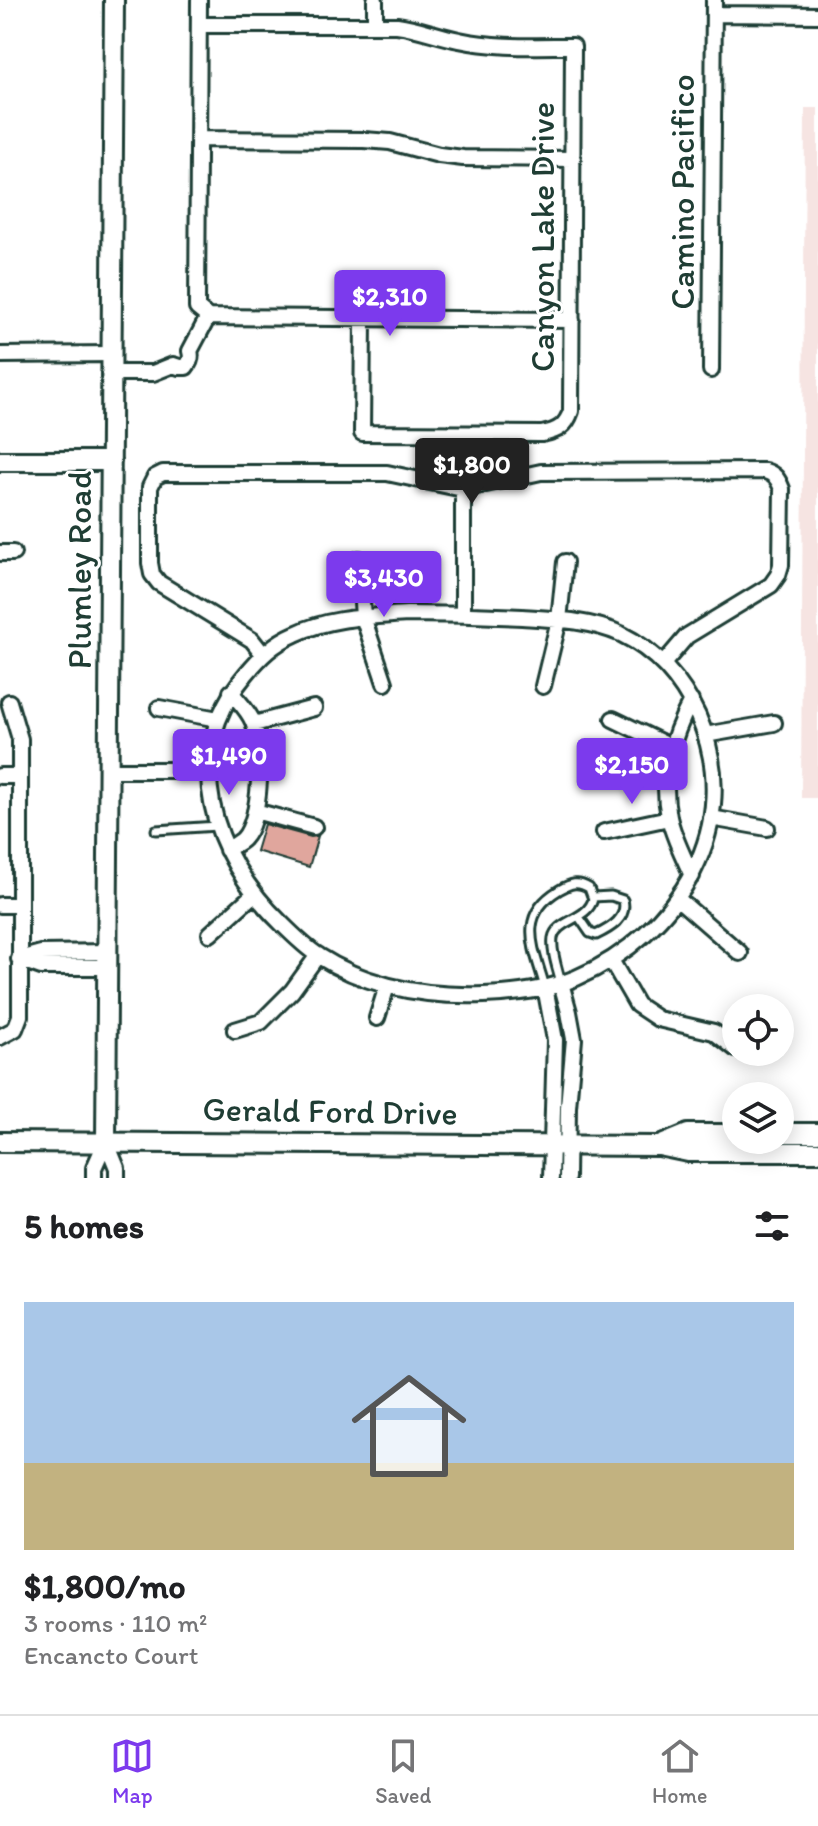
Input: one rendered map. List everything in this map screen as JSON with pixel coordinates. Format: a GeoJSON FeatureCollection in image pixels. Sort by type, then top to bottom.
{"type":"FeatureCollection","features":[{"type":"Feature","properties":{"kind":"street","name":"Plumley Road"},"geometry":{"type":"LineString","coordinates":[[106,1141],[114,0]]}},
{"type":"Feature","properties":{"kind":"street"},"geometry":{"type":"LineString","coordinates":[[199,0],[197,308],[208,317],[572,320]]}},
{"type":"Feature","properties":{"kind":"street"},"geometry":{"type":"LineString","coordinates":[[199,25],[375,25],[375,0]]}},
{"type":"Feature","properties":{"kind":"street","name":"Camino Pacifico"},"geometry":{"type":"LineString","coordinates":[[711,370],[714,7],[818,15]]}},
{"type":"Feature","properties":{"kind":"street","name":"Canyon Lake Drive"},"geometry":{"type":"LineString","coordinates":[[363,319],[362,433],[542,434],[555,432],[564,426],[571,411],[573,46],[483,44],[417,28],[375,25]]}},
{"type":"Feature","properties":{"kind":"street"},"geometry":{"type":"LineString","coordinates":[[198,139],[364,140],[390,142],[463,158],[573,159]]}},
{"type":"Feature","properties":{"kind":"street"},"geometry":{"type":"LineString","coordinates":[[0,355],[112,364],[153,373],[173,365],[186,367],[192,356],[190,351],[208,317]]}},
{"type":"Feature","properties":{"kind":"street"},"geometry":{"type":"LineString","coordinates":[[0,461],[111,461]]}},
{"type":"Feature","properties":{"kind":"street"},"geometry":{"type":"LineString","coordinates":[[263,654],[252,640],[159,583],[152,574],[150,487],[155,477],[163,473],[387,473],[463,489],[541,472],[765,471],[773,474],[782,489],[781,565],[778,575],[771,585],[687,636],[663,664]]}},
{"type":"Feature","properties":{"kind":"street"},"geometry":{"type":"LineString","coordinates":[[463,489],[463,614]]}},
{"type":"Feature","properties":{"kind":"street"},"geometry":{"type":"LineString","coordinates":[[359,559],[363,617],[385,683]]}},
{"type":"Feature","properties":{"kind":"street"},"geometry":{"type":"LineString","coordinates":[[543,686],[559,620],[565,562]]}},
{"type":"Feature","properties":{"kind":"street"},"geometry":{"type":"LineString","coordinates":[[463,614],[559,620],[598,626],[638,644],[663,664],[691,701],[705,735],[711,755],[714,802],[706,839],[692,876],[678,899],[644,935],[611,960],[576,978],[545,987],[516,993],[446,995],[415,992],[362,978],[318,955],[291,934],[254,894],[227,850],[209,795],[210,745],[218,719],[231,692],[263,654],[278,643],[312,627],[363,617],[463,614]]}},
{"type":"Feature","properties":{"kind":"street"},"geometry":{"type":"LineString","coordinates":[[227,850],[244,839],[251,825],[259,788],[258,744],[254,724],[231,692]]}},
{"type":"Feature","properties":{"kind":"street"},"geometry":{"type":"LineString","coordinates":[[691,701],[671,747],[666,797],[674,834],[692,876]]}},
{"type":"Feature","properties":{"kind":"street"},"geometry":{"type":"LineString","coordinates":[[1,1037],[15,1029],[20,1016],[20,739],[9,702]]}},
{"type":"Feature","properties":{"kind":"street"},"geometry":{"type":"LineString","coordinates":[[159,708],[218,719]]}},
{"type":"Feature","properties":{"kind":"street"},"geometry":{"type":"LineString","coordinates":[[254,724],[314,708]]}},
{"type":"Feature","properties":{"kind":"street"},"geometry":{"type":"LineString","coordinates":[[613,719],[671,747]]}},
{"type":"Feature","properties":{"kind":"street"},"geometry":{"type":"LineString","coordinates":[[705,735],[774,723]]}},
{"type":"Feature","properties":{"kind":"street"},"geometry":{"type":"LineString","coordinates":[[109,770],[208,770]]}},
{"type":"Feature","properties":{"kind":"street"},"geometry":{"type":"LineString","coordinates":[[0,776],[20,776]]}},
{"type":"Feature","properties":{"kind":"street"},"geometry":{"type":"LineString","coordinates":[[255,811],[314,827]]}},
{"type":"Feature","properties":{"kind":"street"},"geometry":{"type":"LineString","coordinates":[[604,832],[669,818]]}},
{"type":"Feature","properties":{"kind":"street"},"geometry":{"type":"LineString","coordinates":[[711,818],[767,828]]}},
{"type":"Feature","properties":{"kind":"street"},"geometry":{"type":"LineString","coordinates":[[210,934],[254,894]]}},
{"type":"Feature","properties":{"kind":"street"},"geometry":{"type":"LineString","coordinates":[[678,899],[740,953]]}},
{"type":"Feature","properties":{"kind":"street"},"geometry":{"type":"LineString","coordinates":[[0,905],[20,905]]}},
{"type":"Feature","properties":{"kind":"street"},"geometry":{"type":"LineString","coordinates":[[19,959],[41,953],[108,960]]}},
{"type":"Feature","properties":{"kind":"street"},"geometry":{"type":"LineString","coordinates":[[235,1030],[261,1022],[292,991],[318,955]]}},
{"type":"Feature","properties":{"kind":"street"},"geometry":{"type":"LineString","coordinates":[[611,960],[637,1005],[658,1019],[714,1032],[722,1038]]}},
{"type":"Feature","properties":{"kind":"street"},"geometry":{"type":"LineString","coordinates":[[551,1178],[568,1107],[574,1039],[561,983]]}},
{"type":"Feature","properties":{"kind":"street"},"geometry":{"type":"LineString","coordinates":[[377,1018],[387,986]]}},
{"type":"Feature","properties":{"kind":"street"},"geometry":{"type":"LineString","coordinates":[[545,987],[555,1040],[560,1146],[567,1178]]}},
{"type":"Feature","properties":{"kind":"street"},"geometry":{"type":"LineString","coordinates":[[794,1133],[818,1133]]}},
{"type":"Feature","properties":{"kind":"street","name":"Gerald Ford Drive"},"geometry":{"type":"LineString","coordinates":[[659,1146],[688,1134],[722,1134]]}},
{"type":"Feature","properties":{"kind":"street"},"geometry":{"type":"LineString","coordinates":[[94,1178],[94,1168],[106,1141]]}},
{"type":"Feature","properties":{"kind":"street"},"geometry":{"type":"LineString","coordinates":[[106,1141],[117,1168],[117,1178]]}},
{"type":"Feature","properties":{"kind":"street","name":"Gerald Ford Drive"},"geometry":{"type":"LineString","coordinates":[[0,1142],[659,1146],[688,1152],[818,1152]]}},
{"type":"Feature","properties":{"kind":"lane"},"geometry":{"type":"LineString","coordinates":[[156,830],[217,826]]}},
{"type":"Feature","properties":{"kind":"lane"},"geometry":{"type":"LineString","coordinates":[[545,987],[531,940],[535,914],[547,898],[570,884],[579,883],[589,888],[593,897],[588,911],[559,928],[553,939],[561,983]]}},
{"type":"Feature","properties":{"kind":"lane"},"geometry":{"type":"LineString","coordinates":[[579,917],[590,933],[596,935],[623,915],[623,900],[611,896],[593,897]]}},
{"type":"Feature","properties":{"kind":"shaded area"},"geometry":{"type":"Polygon","coordinates":[[[805,108],[818,108],[818,798],[801,798],[805,108]]]}},
{"type":"Feature","properties":{"kind":"building"},"geometry":{"type":"Polygon","coordinates":[[[264,824],[311,837],[318,836],[309,867],[256,851],[264,824]]]}}]}
